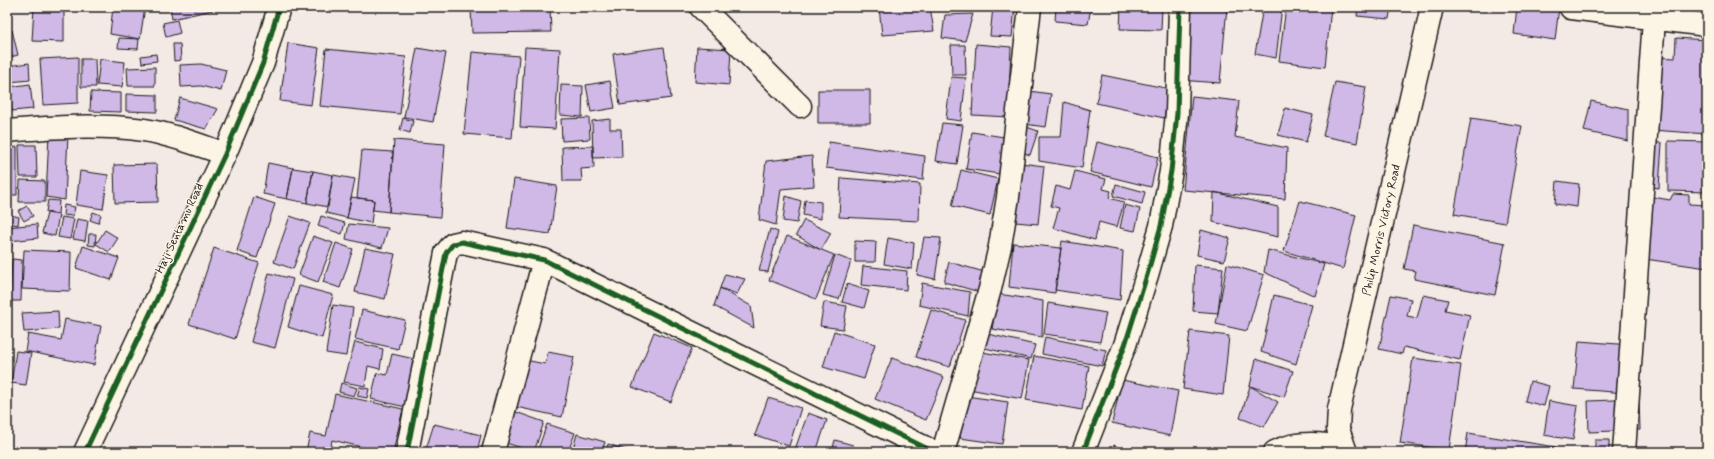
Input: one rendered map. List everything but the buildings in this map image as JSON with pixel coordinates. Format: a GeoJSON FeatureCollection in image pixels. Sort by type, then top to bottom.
{"type":"FeatureCollection","features":[{"type":"Feature","properties":{"kind":"street","name":"Haji Sentamu Road"},"geometry":{"type":"LineString","coordinates":[[91,451],[225,154],[263,63],[279,7]]}},
{"type":"Feature","properties":{"kind":"street"},"geometry":{"type":"LineString","coordinates":[[702,7],[800,106]]}},
{"type":"Feature","properties":{"kind":"street"},"geometry":{"type":"LineString","coordinates":[[943,452],[990,289],[1000,246],[1008,197],[1030,7]]}},
{"type":"Feature","properties":{"kind":"street"},"geometry":{"type":"LineString","coordinates":[[1083,452],[1124,345],[1147,276],[1161,226],[1172,171],[1177,113],[1180,7]]}},
{"type":"Feature","properties":{"kind":"street","name":"Philip Morris Victory Road"},"geometry":{"type":"LineString","coordinates":[[1345,450],[1338,429],[1339,409],[1432,7]]}},
{"type":"Feature","properties":{"kind":"street"},"geometry":{"type":"LineString","coordinates":[[1571,8],[1707,25]]}},
{"type":"Feature","properties":{"kind":"street"},"geometry":{"type":"LineString","coordinates":[[1624,452],[1654,18]]}},
{"type":"Feature","properties":{"kind":"street"},"geometry":{"type":"LineString","coordinates":[[7,131],[96,126],[145,130],[185,140],[225,154]]}},
{"type":"Feature","properties":{"kind":"street"},"geometry":{"type":"LineString","coordinates":[[407,452],[446,254],[453,244],[462,242],[544,260],[934,452]]}},
{"type":"Feature","properties":{"kind":"street"},"geometry":{"type":"LineString","coordinates":[[493,452],[544,260]]}},
{"type":"Feature","properties":{"kind":"street"},"geometry":{"type":"LineString","coordinates":[[1274,452],[1282,448],[1303,444],[1325,444],[1345,450]]}},
{"type":"Feature","properties":{"kind":"cycle path"},"geometry":{"type":"LineString","coordinates":[[85,452],[225,154],[263,63],[279,7]]}},
{"type":"Feature","properties":{"kind":"cycle path"},"geometry":{"type":"LineString","coordinates":[[1083,452],[1125,345],[1161,226],[1171,171],[1177,113],[1180,7]]}},
{"type":"Feature","properties":{"kind":"cycle path"},"geometry":{"type":"LineString","coordinates":[[407,452],[446,253],[453,244],[462,242],[544,260],[934,452]]}}]}
